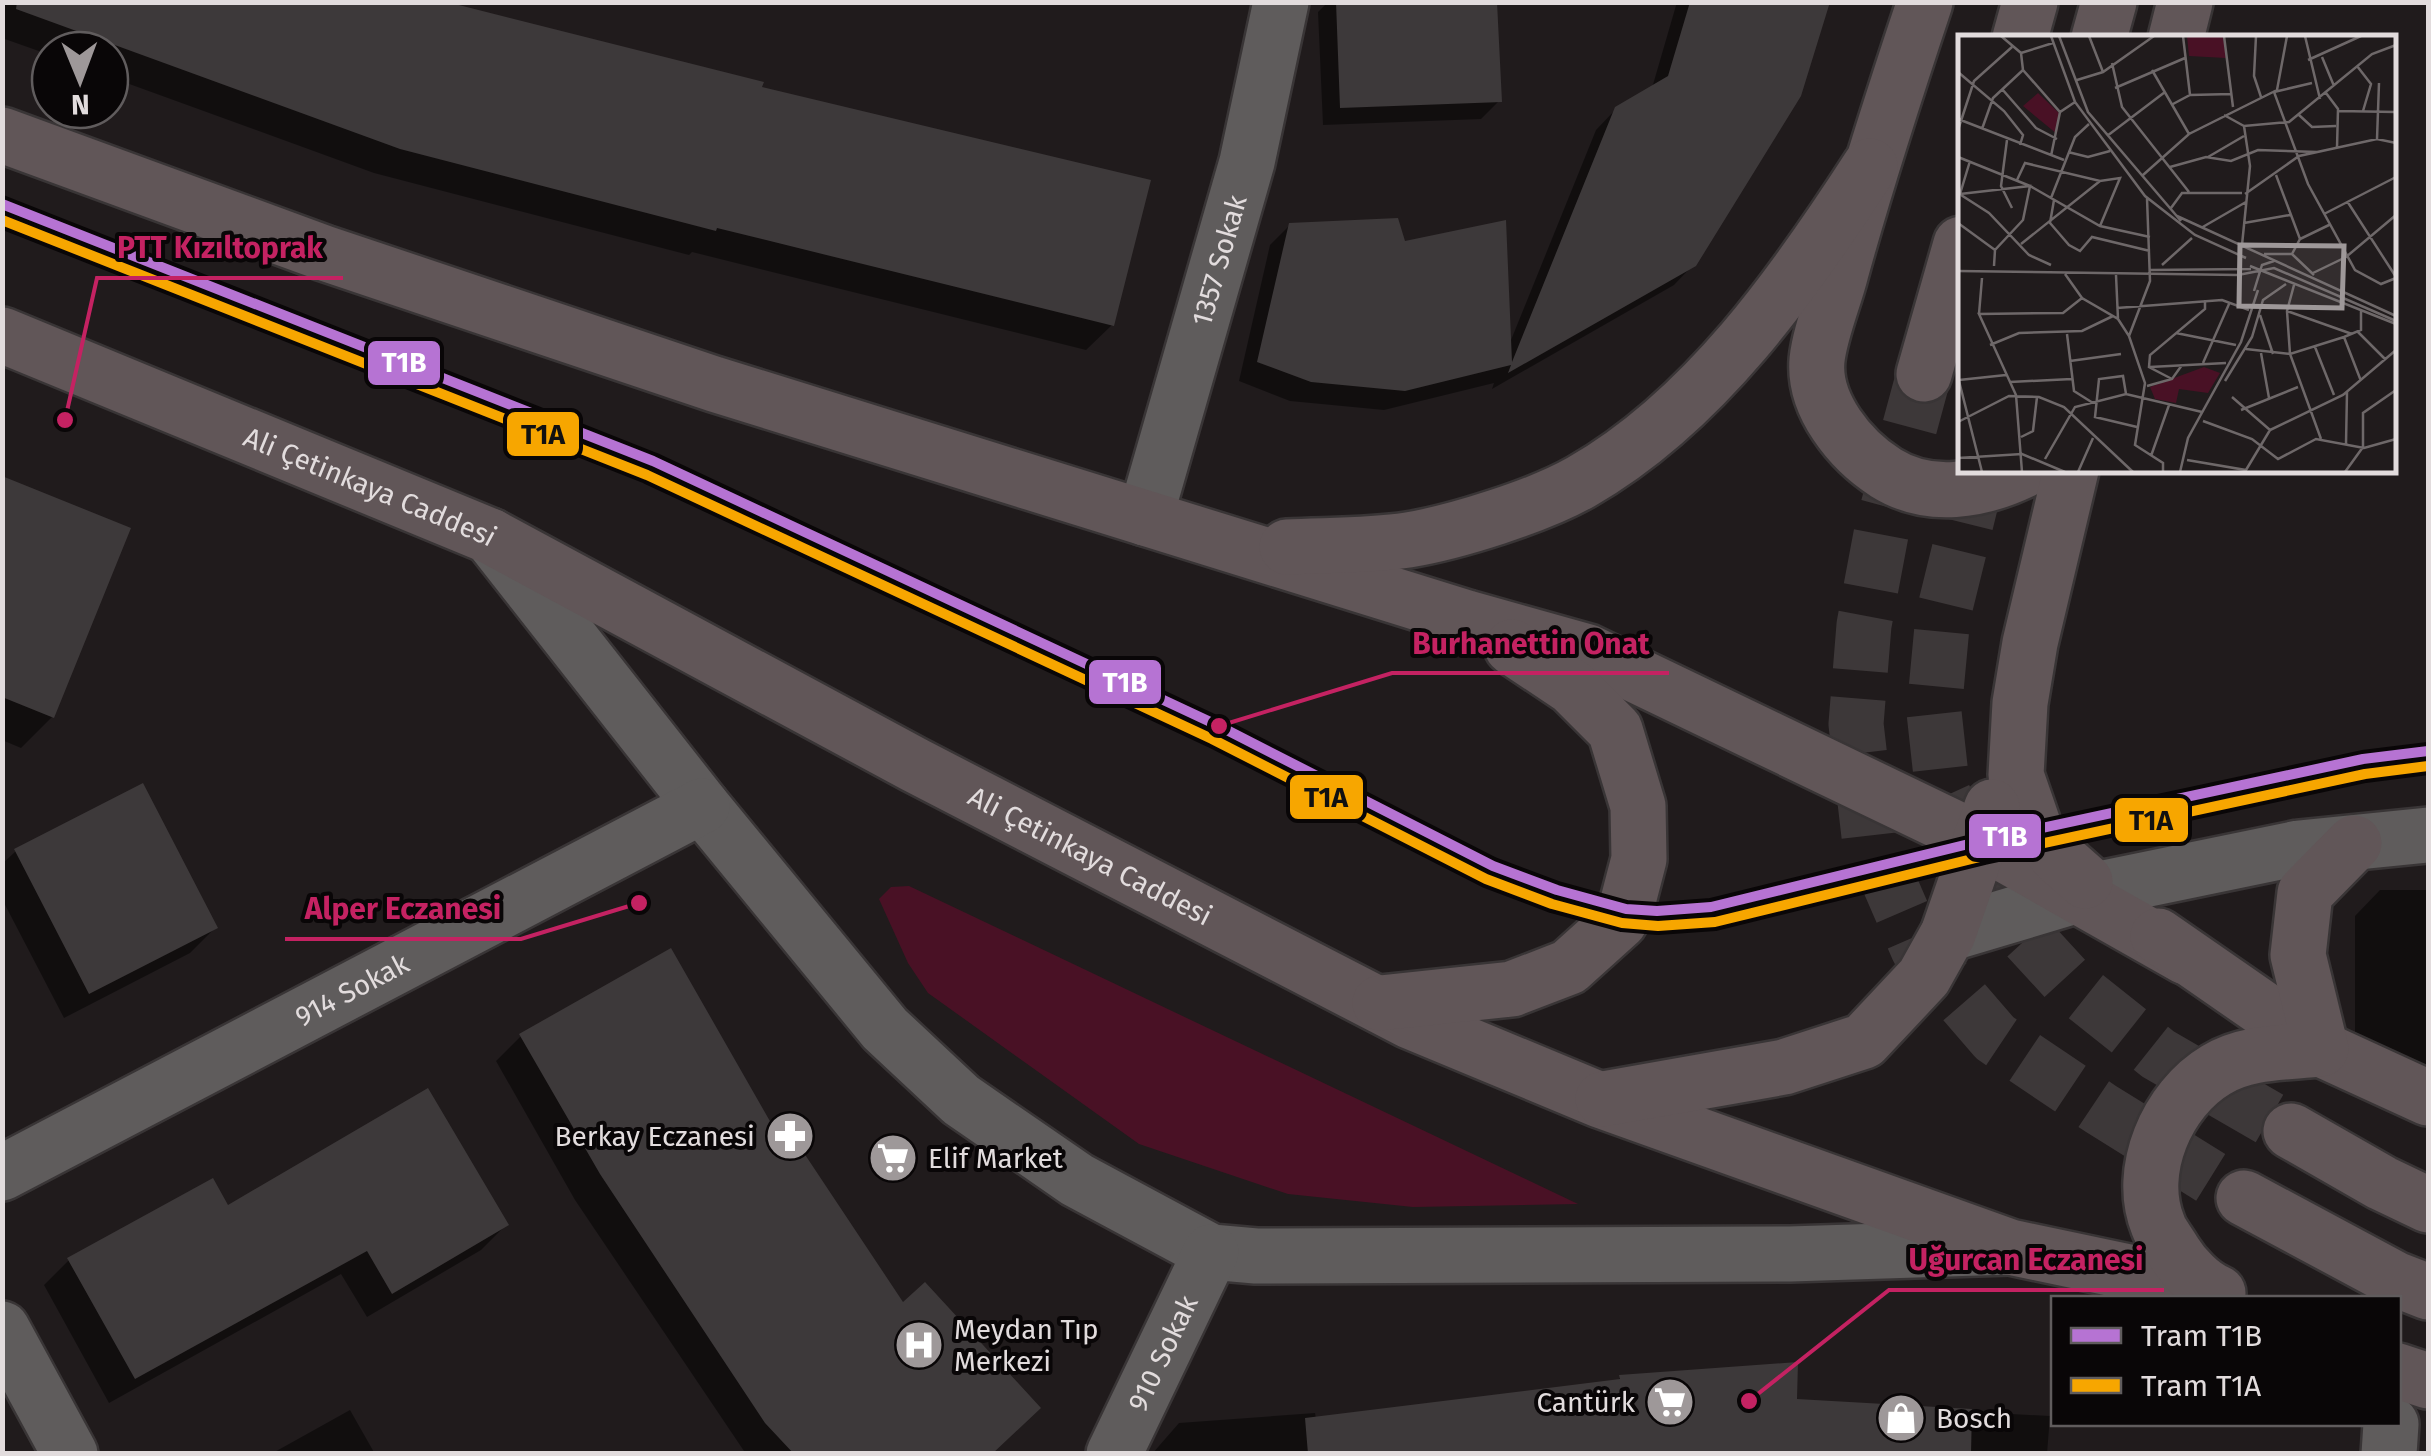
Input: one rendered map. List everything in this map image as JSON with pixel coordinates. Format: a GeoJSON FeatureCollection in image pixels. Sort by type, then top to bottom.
{"type":"FeatureCollection","features":[{"type":"Feature","properties":{"kind":"main road"},"geometry":{"type":"LineString","coordinates":[[1925,2],[1870,166],[1817,362],[1823,396],[1838,428],[1861,455],[1890,475],[1923,488],[1958,490],[1993,485],[2020,472]]}},
{"type":"Feature","properties":{"kind":"main road"},"geometry":{"type":"LineString","coordinates":[[2021,35],[2030,2]]}},
{"type":"Feature","properties":{"kind":"main road"},"geometry":{"type":"LineString","coordinates":[[2100,35],[2109,2]]}},
{"type":"Feature","properties":{"kind":"main road"},"geometry":{"type":"LineString","coordinates":[[2177,35],[2185,2]]}},
{"type":"Feature","properties":{"kind":"main road"},"geometry":{"type":"LineString","coordinates":[[2,135],[342,260],[714,384],[1588,652],[2084,892],[2321,1049],[2428,1098]]}},
{"type":"Feature","properties":{"kind":"main road"},"geometry":{"type":"LineString","coordinates":[[1253,550],[1408,540],[1494,518],[1580,483],[1684,404],[1744,342],[1810,258],[1870,166]]}},
{"type":"Feature","properties":{"kind":"main road"},"geometry":{"type":"LineString","coordinates":[[1924,374],[1958,255]]}},
{"type":"Feature","properties":{"kind":"main road","name":"Ali Çetinkaya Caddesi"},"geometry":{"type":"LineString","coordinates":[[2,335],[490,536],[915,765],[1410,1020],[1600,1100],[2010,1247],[2220,1294]]}},
{"type":"Feature","properties":{"kind":"main road"},"geometry":{"type":"LineString","coordinates":[[2071,472],[2030,644],[2020,703],[2016,775],[2034,830],[2084,892]]}},
{"type":"Feature","properties":{"kind":"main road"},"geometry":{"type":"LineString","coordinates":[[1380,1003],[1512,989],[1569,968],[1620,921],[1639,858],[1638,806],[1614,730],[1572,687],[1467,618]]}},
{"type":"Feature","properties":{"kind":"main road"},"geometry":{"type":"LineString","coordinates":[[1600,1100],[1784,1067],[1864,1041],[1924,977],[1948,934],[2020,703]]}},
{"type":"Feature","properties":{"kind":"main road"},"geometry":{"type":"LineString","coordinates":[[2321,1049],[2298,955],[2305,893],[2354,843]]}},
{"type":"Feature","properties":{"kind":"main road"},"geometry":{"type":"LineString","coordinates":[[2220,1294],[2181,1262],[2157,1225],[2151,1191],[2152,1164],[2166,1123],[2187,1094],[2214,1070],[2246,1056],[2321,1049]]}},
{"type":"Feature","properties":{"kind":"main road"},"geometry":{"type":"LineString","coordinates":[[2291,1131],[2382,1183],[2428,1204]]}},
{"type":"Feature","properties":{"kind":"main road"},"geometry":{"type":"LineString","coordinates":[[2244,1198],[2428,1292]]}},
{"type":"Feature","properties":{"kind":"main road"},"geometry":{"type":"LineString","coordinates":[[2401,1372],[2428,1381]]}},
{"type":"Feature","properties":{"kind":"street","name":"1357 Sokak"},"geometry":{"type":"LineString","coordinates":[[1145,518],[1247,162],[1281,2]]}},
{"type":"Feature","properties":{"kind":"street"},"geometry":{"type":"LineString","coordinates":[[490,536],[702,806],[885,1028],[961,1100],[1077,1180],[1211,1252],[1256,1256],[1652,1256],[2010,1247]]}},
{"type":"Feature","properties":{"kind":"street","name":"914 Sokak"},"geometry":{"type":"LineString","coordinates":[[2,1173],[702,806]]}},
{"type":"Feature","properties":{"kind":"street"},"geometry":{"type":"LineString","coordinates":[[1948,934],[2084,892],[2299,848],[2428,836]]}},
{"type":"Feature","properties":{"kind":"street","name":"910 Sokak"},"geometry":{"type":"LineString","coordinates":[[1114,1454],[1211,1252]]}},
{"type":"Feature","properties":{"kind":"street"},"geometry":{"type":"LineString","coordinates":[[2,1329],[70,1454]]}},
{"type":"Feature","properties":{"kind":"street"},"geometry":{"type":"LineString","coordinates":[[2389,1454],[2391,1426]]}},
{"type":"Feature","properties":{"kind":"shaded area"},"geometry":{"type":"Polygon","coordinates":[[[909,886],[1578,1204],[1413,1207],[1288,1194],[1139,1144],[928,993],[908,963],[879,899],[891,887],[909,886]]]}},
{"type":"Feature","properties":{"kind":"building"},"geometry":{"type":"Polygon","coordinates":[[[17,2],[447,2],[764,82],[762,87],[1151,180],[1114,326],[717,228],[716,231],[400,149],[130,51],[130,30],[74,30],[16,9],[17,2]]]}},
{"type":"Feature","properties":{"kind":"building"},"geometry":{"type":"Polygon","coordinates":[[[1336,2],[1497,2],[1502,102],[1340,108],[1336,2]]]}},
{"type":"Feature","properties":{"kind":"building"},"geometry":{"type":"Polygon","coordinates":[[[1690,2],[1830,2],[1801,96],[1696,266],[1508,373],[1511,365],[1405,391],[1311,382],[1257,362],[1289,223],[1398,218],[1405,241],[1506,220],[1512,362],[1615,107],[1668,76],[1690,2]]]}},
{"type":"Feature","properties":{"kind":"building"},"geometry":{"type":"Polygon","coordinates":[[[2,476],[131,528],[54,718],[2,697],[2,476]]]}},
{"type":"Feature","properties":{"kind":"building"},"geometry":{"type":"Polygon","coordinates":[[[143,783],[218,928],[89,994],[14,849],[143,783]]]}},
{"type":"Feature","properties":{"kind":"building"},"geometry":{"type":"Polygon","coordinates":[[[671,948],[771,1123],[780,1117],[903,1302],[925,1282],[1041,1408],[992,1454],[794,1454],[765,1423],[600,1174],[519,1034],[671,948]]]}},
{"type":"Feature","properties":{"kind":"building"},"geometry":{"type":"Polygon","coordinates":[[[428,1088],[509,1225],[392,1294],[367,1251],[135,1379],[67,1258],[213,1178],[228,1205],[428,1088]]]}},
{"type":"Feature","properties":{"kind":"building"},"geometry":{"type":"Polygon","coordinates":[[[1798,1362],[1797,1399],[1972,1409],[1971,1454],[1308,1454],[1305,1418],[1620,1379],[1619,1375],[1798,1362]]]}},
{"type":"Feature","properties":{"kind":"tunnel"},"geometry":{"type":"LineString","coordinates":[[1924,374],[1882,529],[1864,625],[1856,724],[1869,836],[1918,949],[1995,1038],[2244,1198]]}},
{"type":"Feature","properties":{"kind":"tunnel"},"geometry":{"type":"LineString","coordinates":[[1979,472],[1943,616],[1934,712],[1943,794],[1990,897],[2070,984],[2158,1054],[2291,1131]]}},
{"type":"Feature","properties":{"kind":"tram line","name":"T1B"},"geometry":{"type":"LineString","coordinates":[[2,204],[653,461],[1219,726],[1493,866],[1557,890],[1626,909],[1711,907],[1981,841],[2363,759],[2428,751]]}},
{"type":"Feature","properties":{"kind":"tram line","name":"T1A"},"geometry":{"type":"LineString","coordinates":[[2,220],[647,475],[1212,739],[1486,879],[1552,904],[1622,923],[1658,926],[1715,922],[1984,856],[2365,774],[2428,766]]}},
{"type":"Feature","properties":{"kind":"place","name":"PTT Kızıltoprak"},"geometry":{"type":"Point","coordinates":[65,420]}},
{"type":"Feature","properties":{"kind":"place","name":"Burhanettin Onat"},"geometry":{"type":"Point","coordinates":[1219,726]}},
{"type":"Feature","properties":{"kind":"place","name":"Alper Eczanesi"},"geometry":{"type":"Point","coordinates":[639,903]}},
{"type":"Feature","properties":{"kind":"place","name":"Berkay Eczanesi"},"geometry":{"type":"Point","coordinates":[790,1136]}},
{"type":"Feature","properties":{"kind":"place","name":"Elif Market"},"geometry":{"type":"Point","coordinates":[893,1158]}},
{"type":"Feature","properties":{"kind":"place","name":"Meydan Tıp Merkezi"},"geometry":{"type":"Point","coordinates":[919,1345]}},
{"type":"Feature","properties":{"kind":"place","name":"Uğurcan Eczanesi"},"geometry":{"type":"Point","coordinates":[1749,1401]}},
{"type":"Feature","properties":{"kind":"place","name":"Cantürk"},"geometry":{"type":"Point","coordinates":[1670,1402]}},
{"type":"Feature","properties":{"kind":"place","name":"Bosch"},"geometry":{"type":"Point","coordinates":[1901,1418]}}]}
